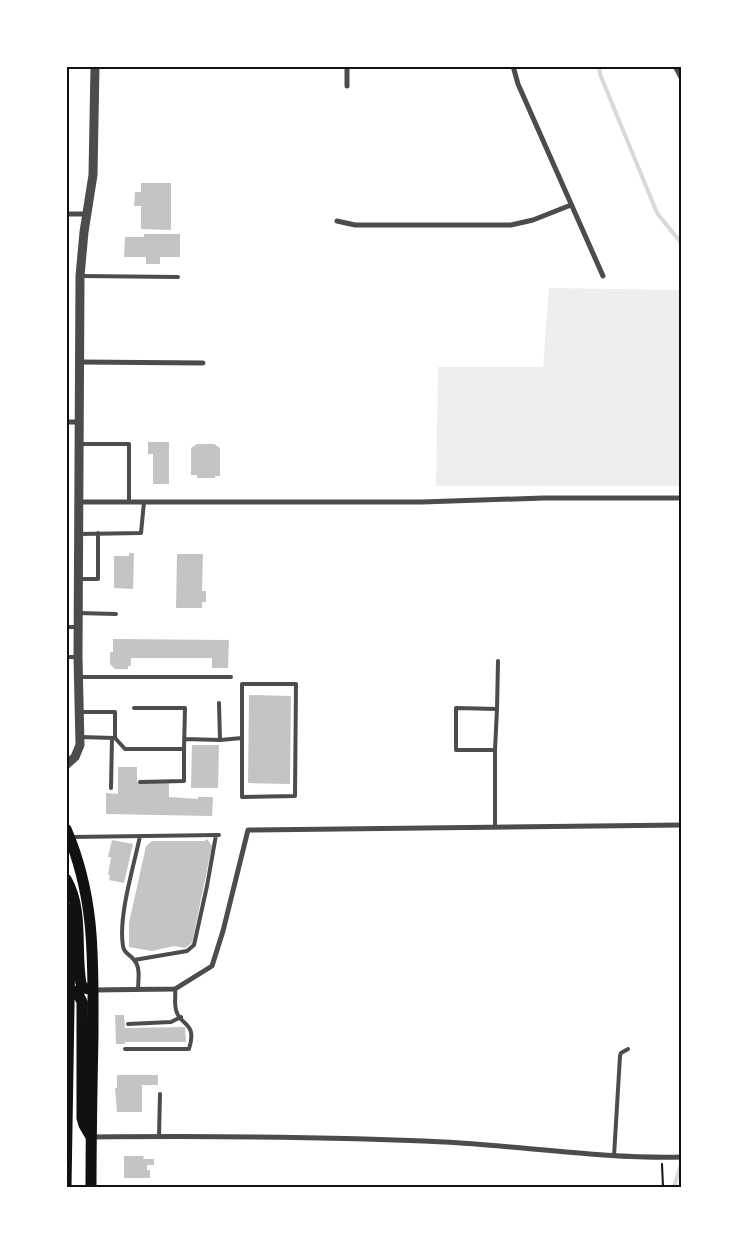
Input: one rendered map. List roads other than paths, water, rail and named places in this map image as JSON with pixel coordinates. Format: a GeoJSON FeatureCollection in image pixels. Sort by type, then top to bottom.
{"type":"FeatureCollection","features":[{"type":"Feature","properties":{"kind":"main road"},"geometry":{"type":"LineString","coordinates":[[68,833],[82,873],[89,908],[93,946],[91,1187]]}},
{"type":"Feature","properties":{"kind":"main road"},"geometry":{"type":"LineString","coordinates":[[66,879],[76,911],[81,984],[84,988],[93,990]]}},
{"type":"Feature","properties":{"kind":"main road"},"geometry":{"type":"LineString","coordinates":[[66,908],[70,946],[66,1187]]}},
{"type":"Feature","properties":{"kind":"main road"},"geometry":{"type":"LineString","coordinates":[[68,990],[75,991],[80,996],[82,1002],[82,1118],[91,1137]]}},
{"type":"Feature","properties":{"kind":"street"},"geometry":{"type":"LineString","coordinates":[[66,765],[72,761],[78,751],[80,737],[78,613],[80,276],[86,214],[93,175],[95,66]]}},
{"type":"Feature","properties":{"kind":"street"},"geometry":{"type":"LineString","coordinates":[[347,66],[347,86]]}},
{"type":"Feature","properties":{"kind":"street"},"geometry":{"type":"LineString","coordinates":[[513,66],[518,84],[603,276]]}},
{"type":"Feature","properties":{"kind":"street"},"geometry":{"type":"LineString","coordinates":[[675,66],[682,79]]}},
{"type":"Feature","properties":{"kind":"street"},"geometry":{"type":"LineString","coordinates":[[337,221],[355,225],[504,226],[533,220],[571,204]]}},
{"type":"Feature","properties":{"kind":"street"},"geometry":{"type":"LineString","coordinates":[[66,214],[86,214]]}},
{"type":"Feature","properties":{"kind":"street"},"geometry":{"type":"LineString","coordinates":[[80,362],[203,363]]}},
{"type":"Feature","properties":{"kind":"street"},"geometry":{"type":"LineString","coordinates":[[66,422],[80,422]]}},
{"type":"Feature","properties":{"kind":"street"},"geometry":{"type":"LineString","coordinates":[[79,502],[422,502],[544,498],[682,498]]}},
{"type":"Feature","properties":{"kind":"street"},"geometry":{"type":"LineString","coordinates":[[93,990],[176,989],[212,966],[223,931],[248,830],[682,825]]}},
{"type":"Feature","properties":{"kind":"street"},"geometry":{"type":"LineString","coordinates":[[91,1137],[159,1136],[444,1142],[614,1156],[682,1156]]}},
{"type":"Feature","properties":{"kind":"lane"},"geometry":{"type":"LineString","coordinates":[[80,276],[178,276]]}},
{"type":"Feature","properties":{"kind":"lane"},"geometry":{"type":"LineString","coordinates":[[79,444],[129,444],[129,502]]}},
{"type":"Feature","properties":{"kind":"lane"},"geometry":{"type":"LineString","coordinates":[[79,534],[141,533],[144,502]]}},
{"type":"Feature","properties":{"kind":"lane"},"geometry":{"type":"LineString","coordinates":[[79,579],[98,579],[98,534]]}},
{"type":"Feature","properties":{"kind":"lane"},"geometry":{"type":"LineString","coordinates":[[78,613],[116,614]]}},
{"type":"Feature","properties":{"kind":"lane"},"geometry":{"type":"LineString","coordinates":[[66,627],[78,627]]}},
{"type":"Feature","properties":{"kind":"lane"},"geometry":{"type":"LineString","coordinates":[[66,658],[78,657]]}},
{"type":"Feature","properties":{"kind":"lane"},"geometry":{"type":"LineString","coordinates":[[495,827],[498,661]]}},
{"type":"Feature","properties":{"kind":"lane"},"geometry":{"type":"LineString","coordinates":[[79,676],[231,676]]}},
{"type":"Feature","properties":{"kind":"lane"},"geometry":{"type":"LineString","coordinates":[[242,684],[296,684],[295,796],[242,797],[242,738],[242,684]]}},
{"type":"Feature","properties":{"kind":"lane"},"geometry":{"type":"LineString","coordinates":[[219,703],[220,740]]}},
{"type":"Feature","properties":{"kind":"lane"},"geometry":{"type":"LineString","coordinates":[[134,708],[185,708],[184,781],[140,782]]}},
{"type":"Feature","properties":{"kind":"lane"},"geometry":{"type":"LineString","coordinates":[[495,750],[456,750],[456,708],[497,709]]}},
{"type":"Feature","properties":{"kind":"lane"},"geometry":{"type":"LineString","coordinates":[[80,712],[115,712],[111,788]]}},
{"type":"Feature","properties":{"kind":"lane"},"geometry":{"type":"LineString","coordinates":[[80,737],[113,738],[125,749],[184,749]]}},
{"type":"Feature","properties":{"kind":"lane"},"geometry":{"type":"LineString","coordinates":[[184,740],[242,738]]}},
{"type":"Feature","properties":{"kind":"lane"},"geometry":{"type":"LineString","coordinates":[[68,833],[140,836],[218,835],[194,945],[187,951],[134,960]]}},
{"type":"Feature","properties":{"kind":"lane"},"geometry":{"type":"LineString","coordinates":[[138,990],[138,966],[123,948],[122,922],[140,836]]}},
{"type":"Feature","properties":{"kind":"lane"},"geometry":{"type":"LineString","coordinates":[[125,1049],[189,1048],[192,1040],[190,1029],[176,1012],[176,989]]}},
{"type":"Feature","properties":{"kind":"lane"},"geometry":{"type":"LineString","coordinates":[[128,1024],[171,1022],[181,1017]]}},
{"type":"Feature","properties":{"kind":"lane"},"geometry":{"type":"LineString","coordinates":[[614,1156],[620,1056],[621,1052],[628,1048]]}},
{"type":"Feature","properties":{"kind":"lane"},"geometry":{"type":"LineString","coordinates":[[159,1136],[160,1094]]}},
{"type":"Feature","properties":{"kind":"waterway"},"geometry":{"type":"LineString","coordinates":[[599,66],[600,74],[657,213],[682,244]]}},
{"type":"Feature","properties":{"kind":"waterway"},"geometry":{"type":"LineString","coordinates":[[674,1187],[680,1167]]}}]}
